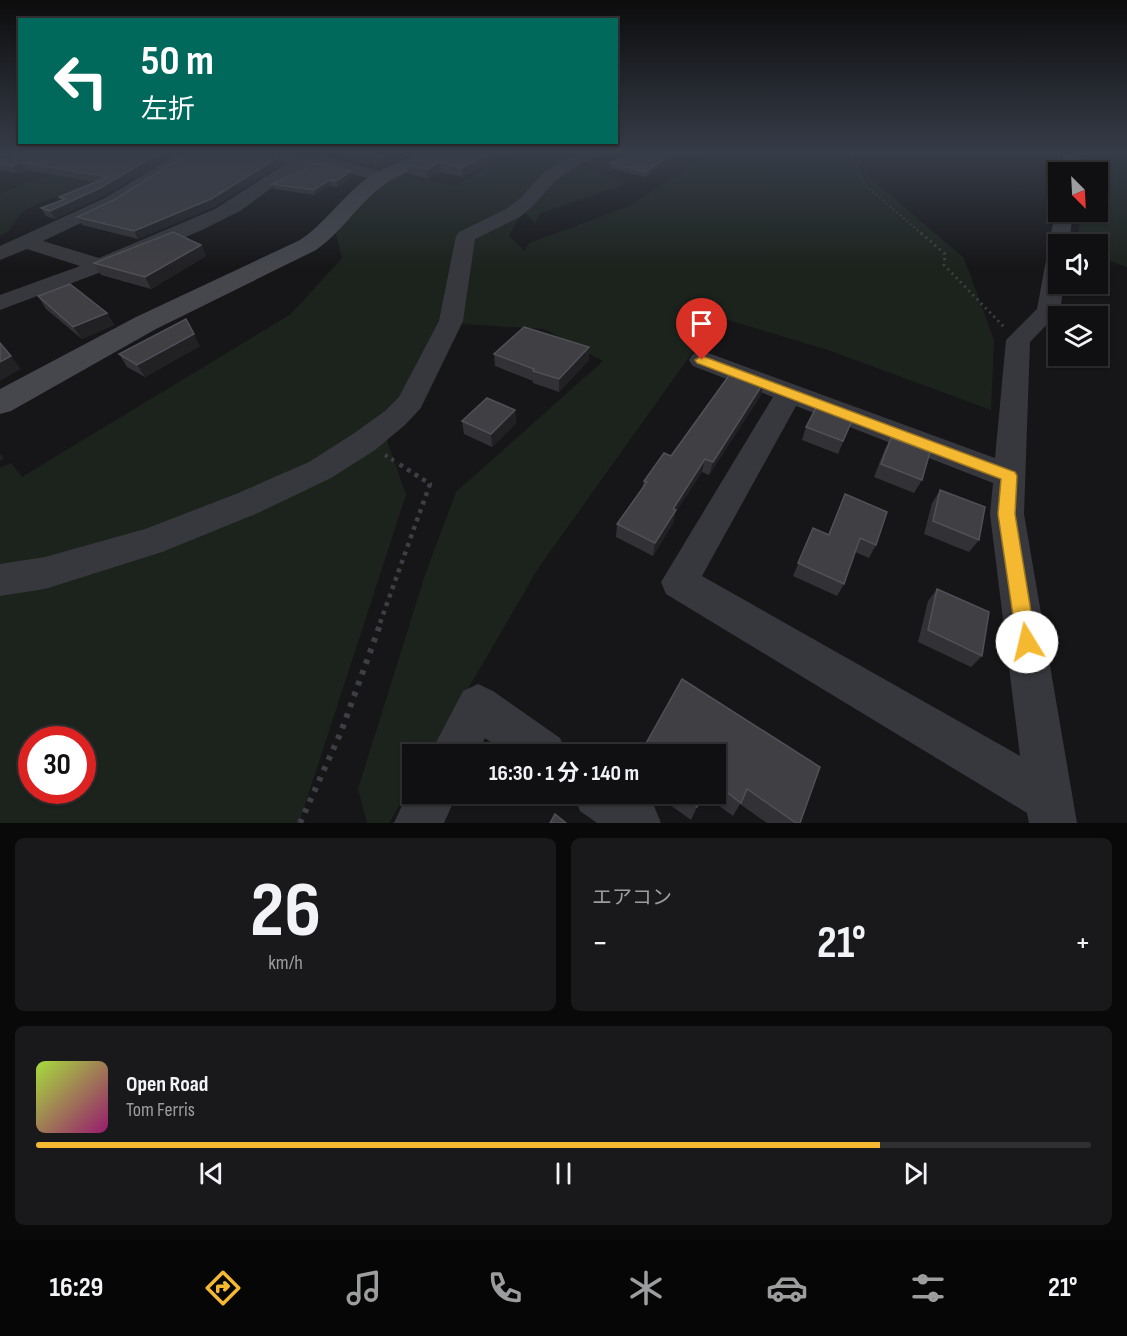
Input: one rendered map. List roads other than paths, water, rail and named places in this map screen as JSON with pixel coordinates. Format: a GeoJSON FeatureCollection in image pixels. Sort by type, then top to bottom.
{"type":"FeatureCollection","features":[{"type":"Feature","properties":{"kind":"street"},"geometry":{"type":"LineString","coordinates":[[0,254],[111,202],[128,191]]}},
{"type":"Feature","properties":{"kind":"street"},"geometry":{"type":"LineString","coordinates":[[0,303],[186,231],[235,207],[255,191]]}},
{"type":"Feature","properties":{"kind":"street"},"geometry":{"type":"LineString","coordinates":[[0,403],[146,323],[308,245],[324,235],[365,191]]}},
{"type":"Feature","properties":{"kind":"street"},"geometry":{"type":"LineString","coordinates":[[0,580],[45,573],[150,542],[320,471],[364,442],[410,402],[446,331],[450,321],[466,236],[513,213],[536,191]]}},
{"type":"Feature","properties":{"kind":"street"},"geometry":{"type":"LineString","coordinates":[[1052,811],[1006,514],[1018,340],[1048,311],[1062,222]]}},
{"type":"Feature","properties":{"kind":"street"},"geometry":{"type":"LineString","coordinates":[[25,242],[99,266]]}},
{"type":"Feature","properties":{"kind":"street"},"geometry":{"type":"LineString","coordinates":[[702,360],[1009,476]]}},
{"type":"Feature","properties":{"kind":"street"},"geometry":{"type":"LineString","coordinates":[[789,393],[679,582],[1052,811]]}},
{"type":"Feature","properties":{"kind":"street"},"geometry":{"type":"LineString","coordinates":[[458,744],[478,706],[530,744]]}},
{"type":"Feature","properties":{"kind":"street"},"geometry":{"type":"LineString","coordinates":[[418,823],[428,804]]}},
{"type":"Feature","properties":{"kind":"street"},"geometry":{"type":"LineString","coordinates":[[611,804],[637,823]]}}]}
